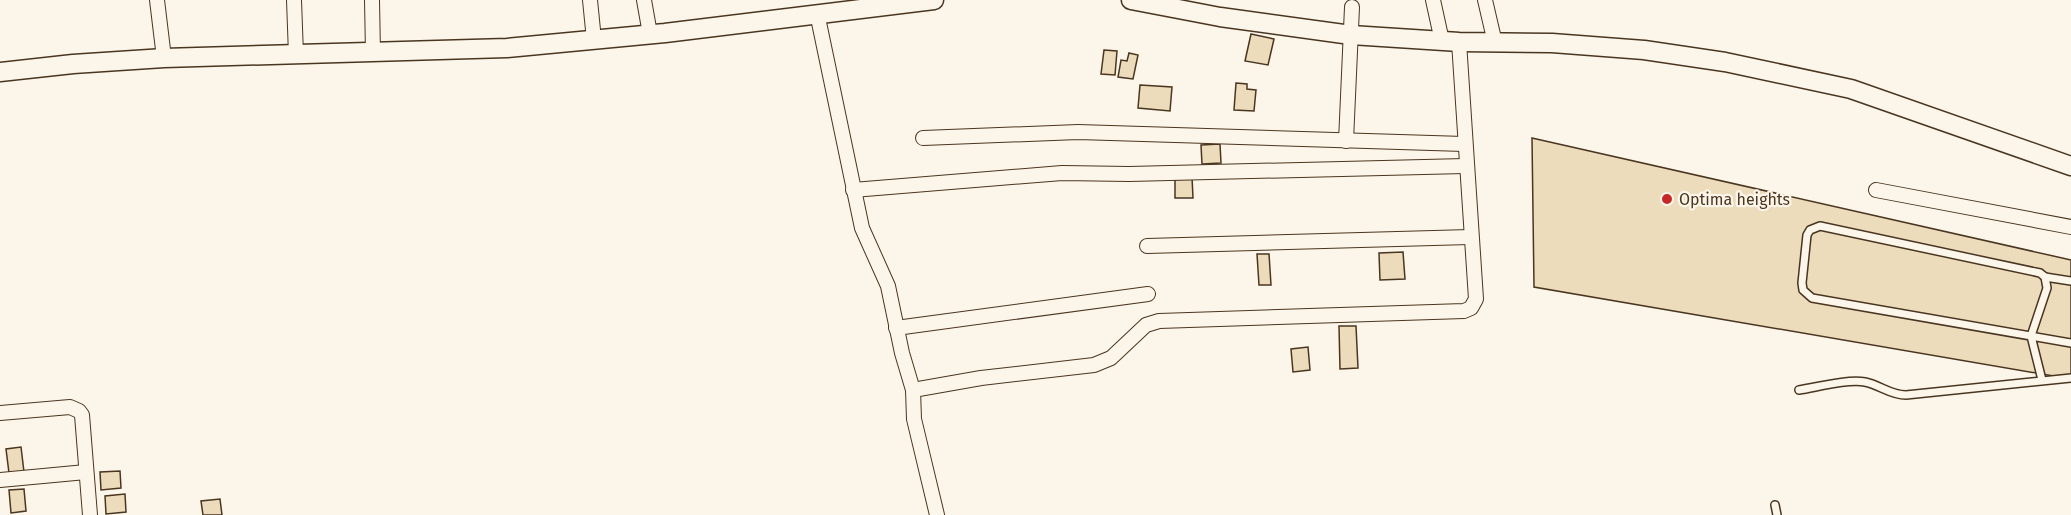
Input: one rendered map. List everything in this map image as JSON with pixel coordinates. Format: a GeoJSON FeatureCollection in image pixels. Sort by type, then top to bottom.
{"type":"FeatureCollection","features":[{"type":"Feature","properties":{"kind":"street"},"geometry":{"type":"LineString","coordinates":[[157,0],[164,58]]}},
{"type":"Feature","properties":{"kind":"street"},"geometry":{"type":"LineString","coordinates":[[294,0],[296,55]]}},
{"type":"Feature","properties":{"kind":"street"},"geometry":{"type":"LineString","coordinates":[[372,0],[373,53]]}},
{"type":"Feature","properties":{"kind":"street"},"geometry":{"type":"LineString","coordinates":[[590,0],[594,40]]}},
{"type":"Feature","properties":{"kind":"street"},"geometry":{"type":"LineString","coordinates":[[645,0],[650,34]]}},
{"type":"Feature","properties":{"kind":"street"},"geometry":{"type":"LineString","coordinates":[[0,72],[164,58],[507,48],[650,34],[934,0]]}},
{"type":"Feature","properties":{"kind":"street"},"geometry":{"type":"LineString","coordinates":[[1131,0],[1220,16],[1351,35],[1495,43],[1552,43],[1644,50],[1736,65],[1851,89],[2071,166]]}},
{"type":"Feature","properties":{"kind":"street"},"geometry":{"type":"LineString","coordinates":[[913,390],[981,378],[1094,365],[1111,358],[1146,325],[1159,321],[1468,310],[1474,305],[1476,299],[1464,144],[1450,41],[1433,0]]}},
{"type":"Feature","properties":{"kind":"street"},"geometry":{"type":"LineString","coordinates":[[1485,0],[1495,43]]}},
{"type":"Feature","properties":{"kind":"street"},"geometry":{"type":"LineString","coordinates":[[1346,141],[1352,7]]}},
{"type":"Feature","properties":{"kind":"street"},"geometry":{"type":"LineString","coordinates":[[817,13],[853,190],[866,238],[888,286],[896,328],[913,390],[914,419],[937,515]]}},
{"type":"Feature","properties":{"kind":"street"},"geometry":{"type":"LineString","coordinates":[[923,138],[1078,132],[1464,144]]}},
{"type":"Feature","properties":{"kind":"street"},"geometry":{"type":"LineString","coordinates":[[853,190],[1062,173],[1465,166]]}},
{"type":"Feature","properties":{"kind":"street"},"geometry":{"type":"LineString","coordinates":[[1876,190],[2071,227]]}},
{"type":"Feature","properties":{"kind":"street"},"geometry":{"type":"LineString","coordinates":[[1147,246],[1470,237]]}},
{"type":"Feature","properties":{"kind":"street"},"geometry":{"type":"LineString","coordinates":[[896,328],[1148,294]]}},
{"type":"Feature","properties":{"kind":"street"},"geometry":{"type":"LineString","coordinates":[[0,413],[75,408],[82,416],[90,515]]}},
{"type":"Feature","properties":{"kind":"street"},"geometry":{"type":"LineString","coordinates":[[0,480],[86,472]]}},
{"type":"Feature","properties":{"kind":"lane"},"geometry":{"type":"LineString","coordinates":[[2071,281],[1820,226],[1815,227],[1807,235],[1802,283],[1803,290],[1812,298],[2071,343]]}},
{"type":"Feature","properties":{"kind":"lane"},"geometry":{"type":"LineString","coordinates":[[2042,380],[2031,336],[2047,288],[2045,277]]}},
{"type":"Feature","properties":{"kind":"lane"},"geometry":{"type":"LineString","coordinates":[[1799,390],[1855,381],[1867,382],[1896,395],[1906,396],[2071,378]]}},
{"type":"Feature","properties":{"kind":"lane"},"geometry":{"type":"LineString","coordinates":[[1775,505],[1777,515]]}},
{"type":"Feature","properties":{"kind":"building"},"geometry":{"type":"Polygon","coordinates":[[[1251,34],[1274,39],[1268,65],[1245,61],[1251,34]]]}},
{"type":"Feature","properties":{"kind":"building"},"geometry":{"type":"Polygon","coordinates":[[[1104,50],[1117,51],[1115,75],[1101,74],[1104,50]]]}},
{"type":"Feature","properties":{"kind":"building"},"geometry":{"type":"Polygon","coordinates":[[[1129,53],[1138,55],[1133,79],[1118,77],[1121,60],[1127,61],[1129,53]]]}},
{"type":"Feature","properties":{"kind":"building"},"geometry":{"type":"Polygon","coordinates":[[[1236,83],[1247,84],[1247,89],[1256,90],[1254,111],[1234,110],[1236,83]]]}},
{"type":"Feature","properties":{"kind":"building"},"geometry":{"type":"Polygon","coordinates":[[[1140,85],[1172,87],[1170,111],[1138,108],[1140,85]]]}},
{"type":"Feature","properties":{"kind":"building","name":"Optima heights"},"geometry":{"type":"Polygon","coordinates":[[[1532,138],[2071,260],[2071,379],[1534,287],[1532,138]]]}},
{"type":"Feature","properties":{"kind":"building"},"geometry":{"type":"Polygon","coordinates":[[[1220,144],[1221,163],[1202,164],[1201,145],[1220,144]]]}},
{"type":"Feature","properties":{"kind":"building"},"geometry":{"type":"Polygon","coordinates":[[[1175,177],[1192,177],[1193,198],[1175,198],[1175,177]]]}},
{"type":"Feature","properties":{"kind":"building"},"geometry":{"type":"Polygon","coordinates":[[[1403,252],[1405,279],[1380,280],[1379,253],[1403,252]]]}},
{"type":"Feature","properties":{"kind":"building"},"geometry":{"type":"Polygon","coordinates":[[[1257,254],[1269,254],[1271,285],[1259,285],[1257,254]]]}},
{"type":"Feature","properties":{"kind":"building"},"geometry":{"type":"Polygon","coordinates":[[[1339,326],[1356,326],[1358,368],[1340,369],[1339,326]]]}},
{"type":"Feature","properties":{"kind":"building"},"geometry":{"type":"Polygon","coordinates":[[[1308,347],[1310,370],[1293,372],[1291,349],[1308,347]]]}},
{"type":"Feature","properties":{"kind":"building"},"geometry":{"type":"Polygon","coordinates":[[[21,447],[24,472],[9,473],[6,449],[21,447]]]}},
{"type":"Feature","properties":{"kind":"building"},"geometry":{"type":"Polygon","coordinates":[[[120,471],[121,488],[101,490],[100,472],[120,471]]]}},
{"type":"Feature","properties":{"kind":"building"},"geometry":{"type":"Polygon","coordinates":[[[24,489],[26,511],[11,513],[9,490],[24,489]]]}},
{"type":"Feature","properties":{"kind":"building"},"geometry":{"type":"Polygon","coordinates":[[[125,494],[126,512],[106,514],[105,496],[125,494]]]}},
{"type":"Feature","properties":{"kind":"building"},"geometry":{"type":"Polygon","coordinates":[[[220,499],[222,515],[203,515],[201,501],[220,499]]]}},
{"type":"Feature","properties":{"kind":"place","name":"Optima heights"},"geometry":{"type":"Point","coordinates":[1667,199]}}]}
